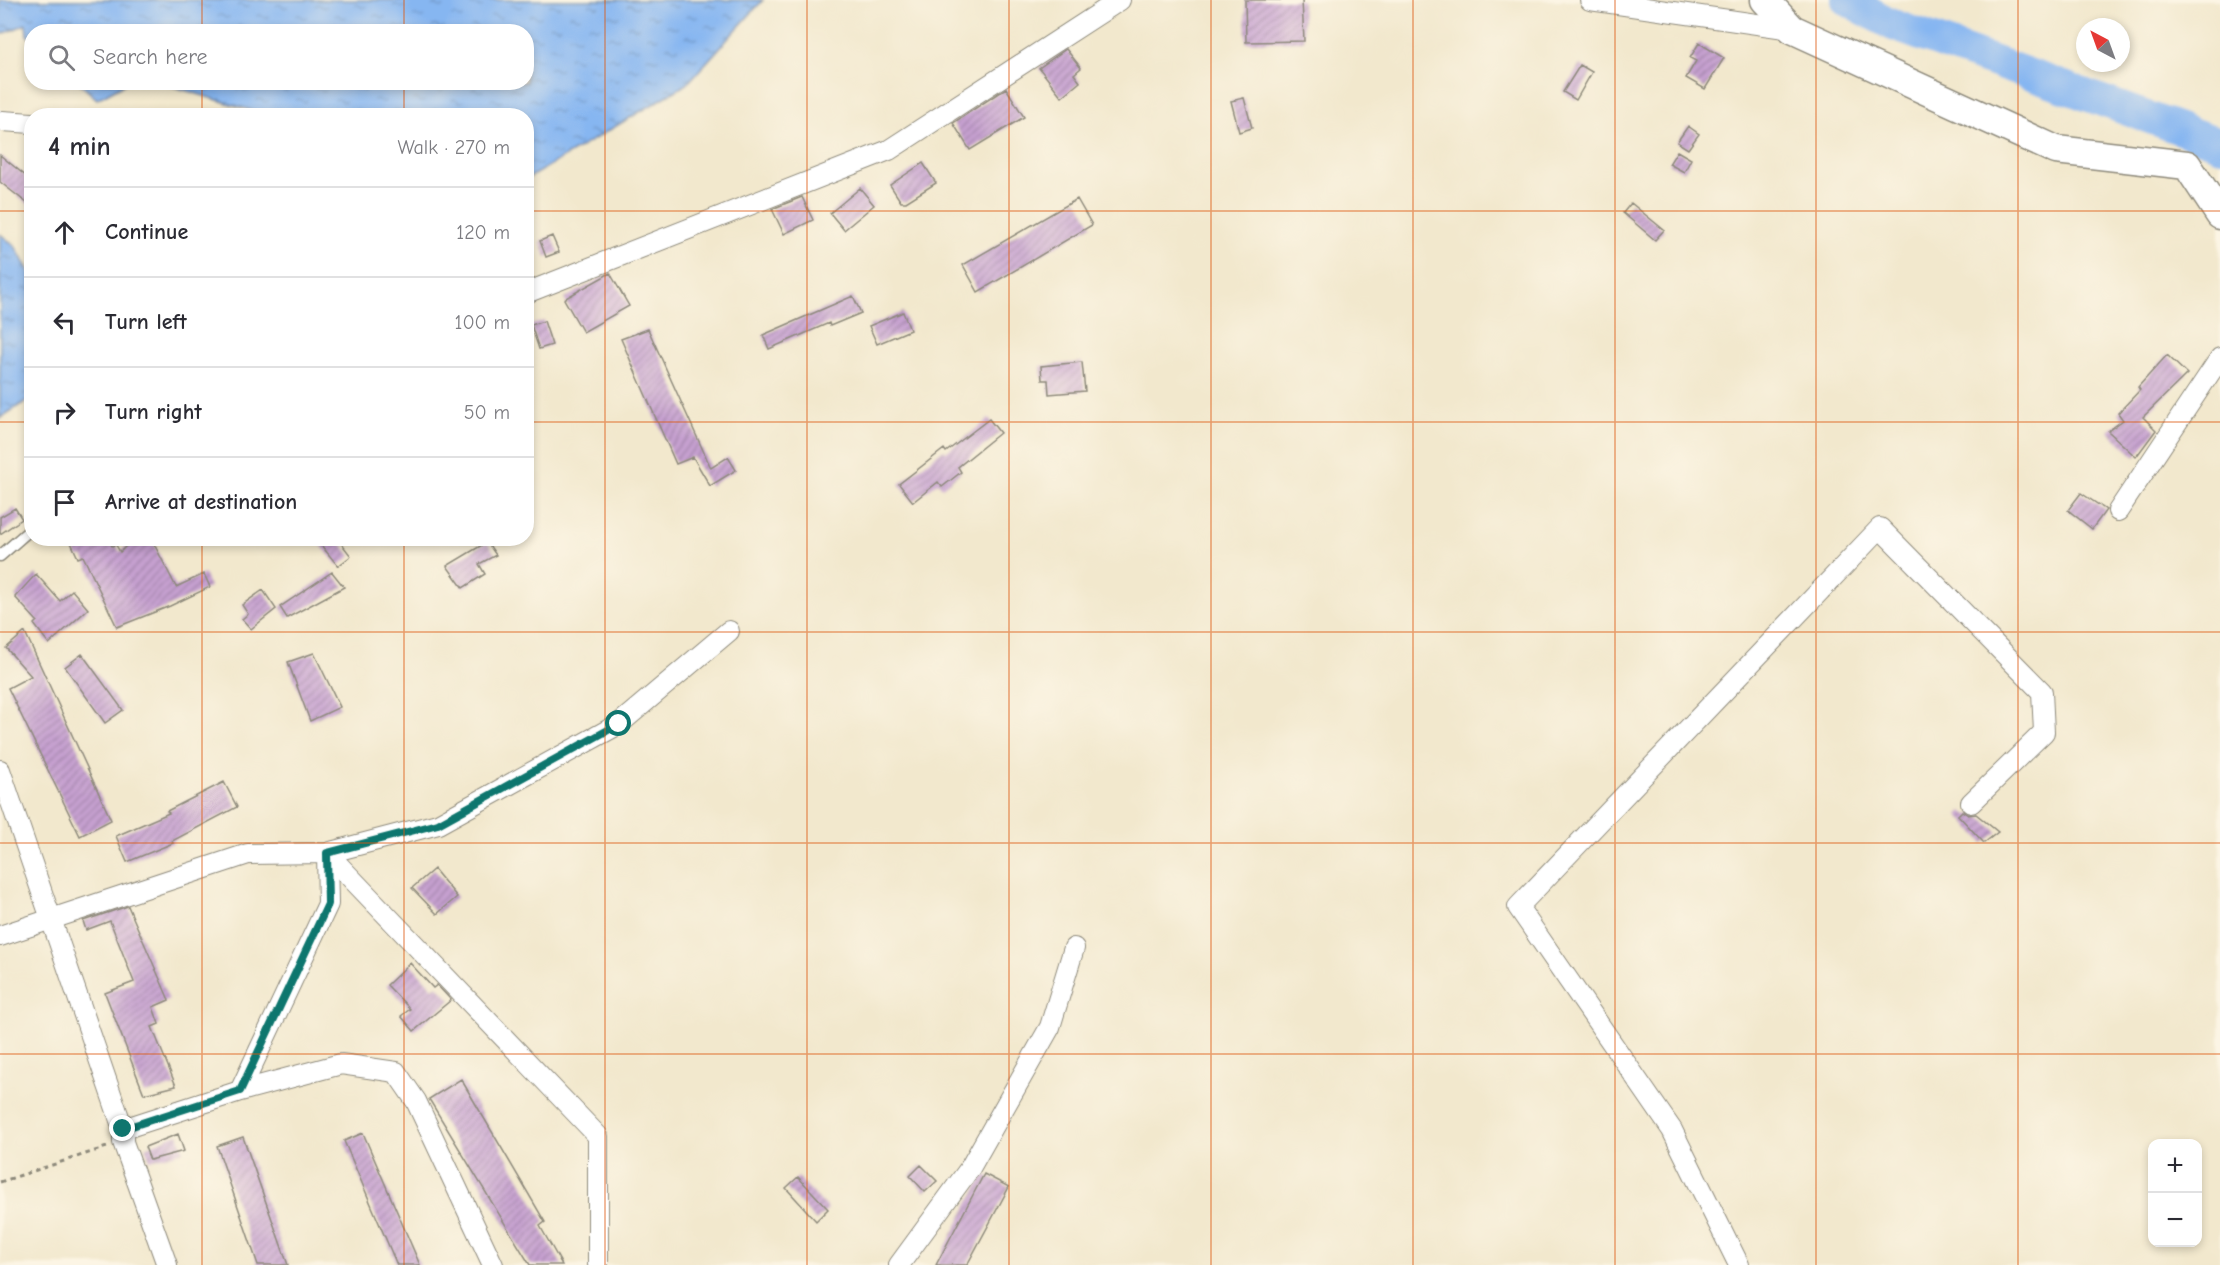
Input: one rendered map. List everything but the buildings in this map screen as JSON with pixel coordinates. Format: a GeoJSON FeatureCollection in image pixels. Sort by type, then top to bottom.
{"type":"FeatureCollection","features":[{"type":"Feature","properties":{"kind":"street"},"geometry":{"type":"LineString","coordinates":[[534,290],[889,150],[1120,0]]}},
{"type":"Feature","properties":{"kind":"street"},"geometry":{"type":"LineString","coordinates":[[1590,0],[1792,29],[2056,150],[2187,165],[2220,215]]}},
{"type":"Feature","properties":{"kind":"street"},"geometry":{"type":"LineString","coordinates":[[1765,0],[1792,29]]}},
{"type":"Feature","properties":{"kind":"street"},"geometry":{"type":"LineString","coordinates":[[2,121],[24,122]]}},
{"type":"Feature","properties":{"kind":"street"},"geometry":{"type":"LineString","coordinates":[[2118,511],[2220,358]]}},
{"type":"Feature","properties":{"kind":"street"},"geometry":{"type":"LineString","coordinates":[[1739,1265],[1672,1130],[1518,907],[1880,528],[2042,692],[2044,732],[1971,803]]}},
{"type":"Feature","properties":{"kind":"street"},"geometry":{"type":"LineString","coordinates":[[0,936],[248,854],[327,853],[438,824],[619,724],[729,631]]}},
{"type":"Feature","properties":{"kind":"street"},"geometry":{"type":"LineString","coordinates":[[1,775],[166,1265]]}},
{"type":"Feature","properties":{"kind":"street"},"geometry":{"type":"LineString","coordinates":[[240,1091],[328,904],[327,853]]}},
{"type":"Feature","properties":{"kind":"street"},"geometry":{"type":"LineString","coordinates":[[327,853],[598,1136],[598,1265]]}},
{"type":"Feature","properties":{"kind":"street"},"geometry":{"type":"LineString","coordinates":[[898,1265],[970,1168],[1050,1027],[1074,948]]}},
{"type":"Feature","properties":{"kind":"street"},"geometry":{"type":"LineString","coordinates":[[123,1136],[240,1091],[341,1064],[396,1072],[416,1101],[493,1265]]}},
{"type":"Feature","properties":{"kind":"lane"},"geometry":{"type":"LineString","coordinates":[[0,556],[24,535]]}},
{"type":"Feature","properties":{"kind":"path"},"geometry":{"type":"LineString","coordinates":[[0,1182],[123,1136]]}},
{"type":"Feature","properties":{"kind":"water"},"geometry":{"type":"Polygon","coordinates":[[[0,0],[763,0],[687,84],[534,175],[534,108],[243,108],[185,90],[534,90],[534,24],[24,24],[0,35],[0,0]]]}},
{"type":"Feature","properties":{"kind":"water"},"geometry":{"type":"Polygon","coordinates":[[[87,90],[113,90],[97,99],[87,90]]]}},
{"type":"Feature","properties":{"kind":"water"},"geometry":{"type":"Polygon","coordinates":[[[0,234],[15,246],[24,262],[24,403],[0,418],[0,234]]]}},
{"type":"Feature","properties":{"kind":"waterway"},"geometry":{"type":"LineString","coordinates":[[1847,0],[1893,25],[2220,145]]}},
{"type":"Feature","properties":{"kind":"route"},"geometry":{"type":"LineString","coordinates":[[123,1129],[240,1091],[328,904],[327,853],[438,824],[619,724]]}}]}
